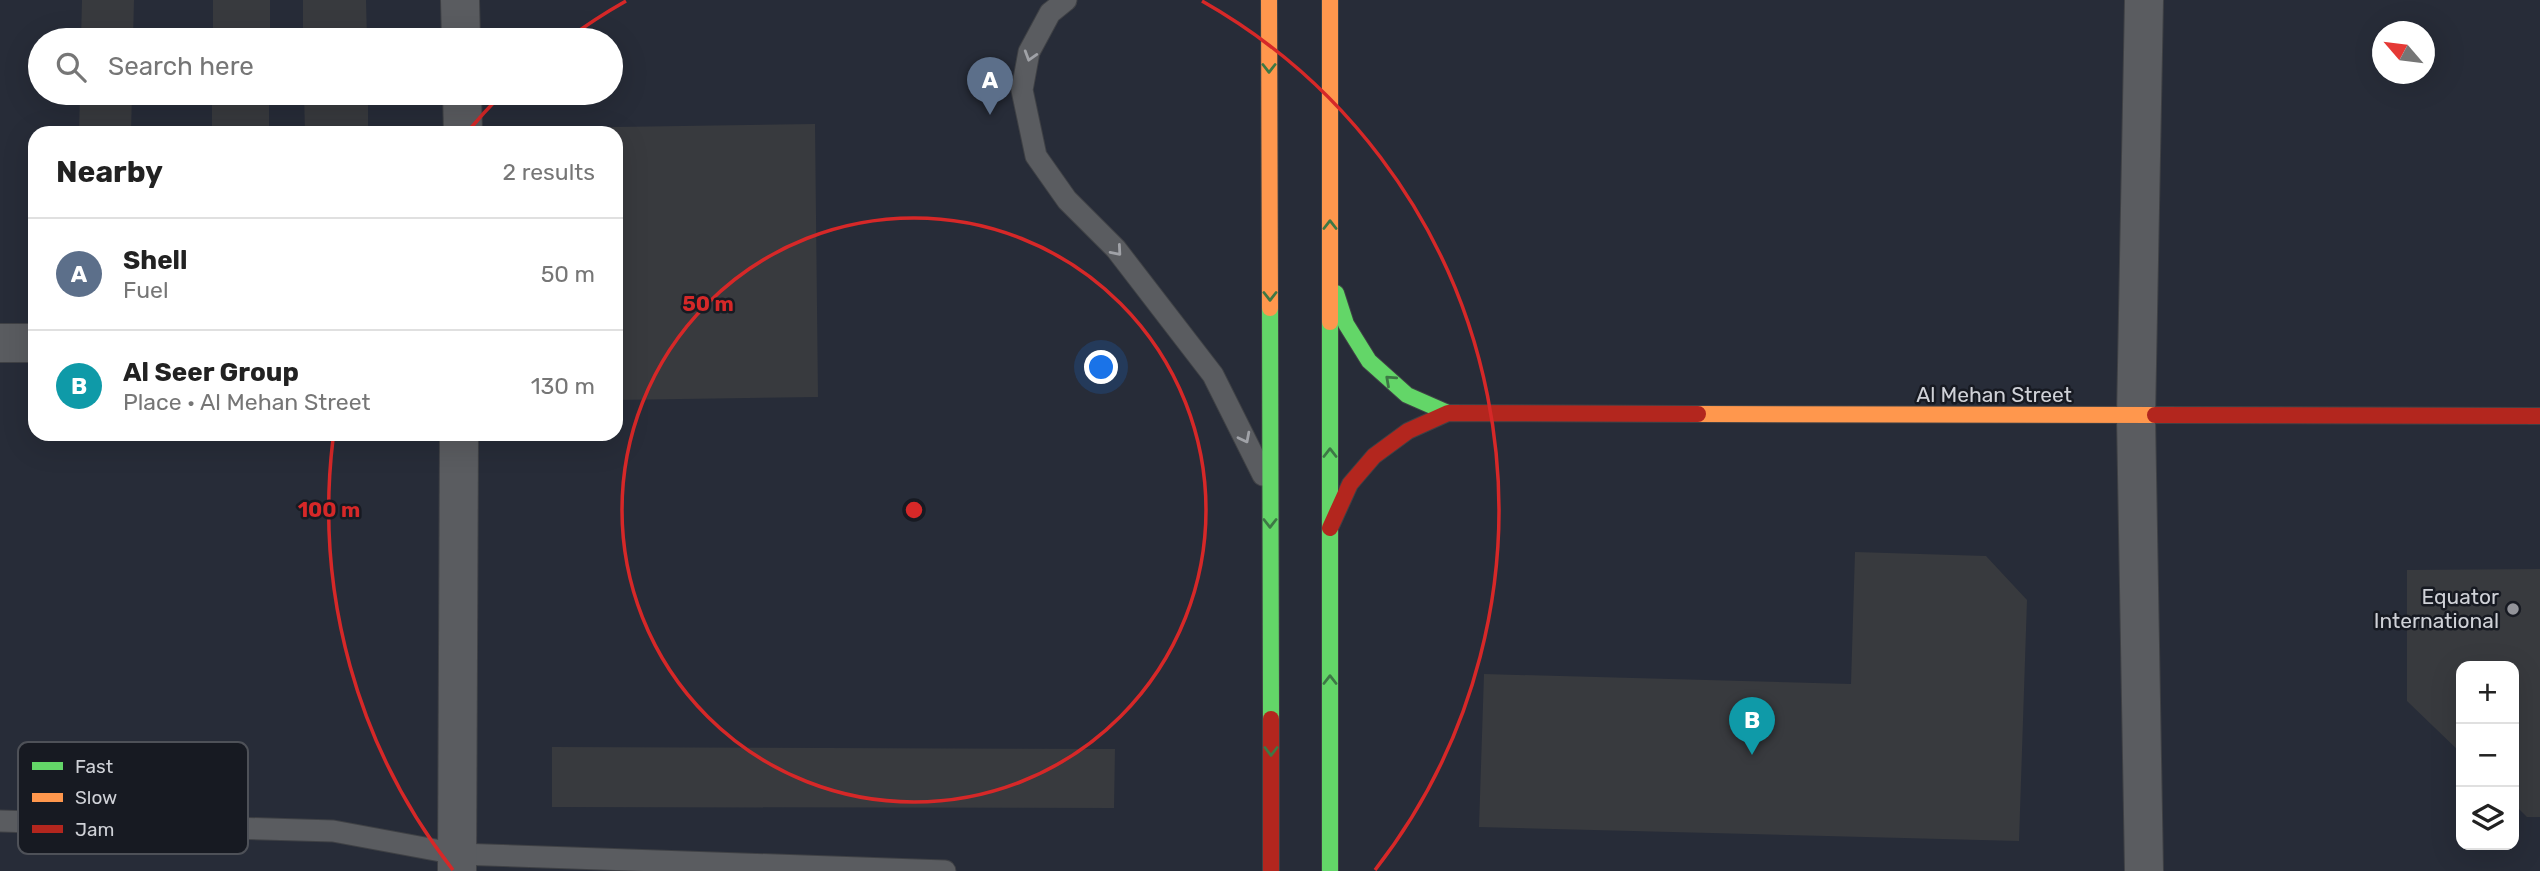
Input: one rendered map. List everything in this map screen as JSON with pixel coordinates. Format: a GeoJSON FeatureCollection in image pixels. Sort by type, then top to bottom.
{"type":"FeatureCollection","features":[{"type":"Feature","properties":{"kind":"street"},"geometry":{"type":"LineString","coordinates":[[460,0],[461,28]]}},
{"type":"Feature","properties":{"kind":"street"},"geometry":{"type":"LineString","coordinates":[[1269,0],[1271,871]]}},
{"type":"Feature","properties":{"kind":"street"},"geometry":{"type":"LineString","coordinates":[[1330,0],[1330,871]]}},
{"type":"Feature","properties":{"kind":"street"},"geometry":{"type":"LineString","coordinates":[[2144,0],[2136,417],[2144,871]]}},
{"type":"Feature","properties":{"kind":"street"},"geometry":{"type":"LineString","coordinates":[[462,105],[463,126]]}},
{"type":"Feature","properties":{"kind":"street"},"geometry":{"type":"LineString","coordinates":[[1330,274],[1346,324],[1368,361],[1407,395],[1448,413]]}},
{"type":"Feature","properties":{"kind":"street"},"geometry":{"type":"LineString","coordinates":[[0,343],[28,343]]}},
{"type":"Feature","properties":{"kind":"street"},"geometry":{"type":"LineString","coordinates":[[1330,528],[1353,479],[1382,448],[1415,425],[1448,413]]}},
{"type":"Feature","properties":{"kind":"street","name":"Al Mehan Street"},"geometry":{"type":"LineString","coordinates":[[1448,413],[2136,417],[2540,416]]}},
{"type":"Feature","properties":{"kind":"street"},"geometry":{"type":"LineString","coordinates":[[457,862],[458,441]]}},
{"type":"Feature","properties":{"kind":"lane"},"geometry":{"type":"LineString","coordinates":[[1066,0],[1049,13],[1029,52],[1022,90],[1036,156],[1067,200],[1116,249],[1213,375],[1270,489]]}},
{"type":"Feature","properties":{"kind":"lane"},"geometry":{"type":"LineString","coordinates":[[0,821],[18,822]]}},
{"type":"Feature","properties":{"kind":"lane"},"geometry":{"type":"LineString","coordinates":[[248,828],[333,831],[457,862],[945,871]]}},
{"type":"Feature","properties":{"kind":"shaded area"},"geometry":{"type":"Polygon","coordinates":[[[0,0],[2540,0],[2540,871],[0,871],[0,0]]]}},
{"type":"Feature","properties":{"kind":"building"},"geometry":{"type":"Polygon","coordinates":[[[82,0],[134,0],[133,28],[81,28],[82,0]]]}},
{"type":"Feature","properties":{"kind":"building"},"geometry":{"type":"Polygon","coordinates":[[[213,0],[270,0],[270,28],[213,28],[213,0]]]}},
{"type":"Feature","properties":{"kind":"building"},"geometry":{"type":"Polygon","coordinates":[[[303,0],[366,0],[367,28],[303,28],[303,0]]]}},
{"type":"Feature","properties":{"kind":"building"},"geometry":{"type":"Polygon","coordinates":[[[80,105],[132,105],[131,126],[79,126],[80,105]]]}},
{"type":"Feature","properties":{"kind":"building"},"geometry":{"type":"Polygon","coordinates":[[[212,105],[269,105],[269,126],[212,126],[212,105]]]}},
{"type":"Feature","properties":{"kind":"building"},"geometry":{"type":"Polygon","coordinates":[[[304,105],[368,105],[368,126],[305,126],[304,105]]]}},
{"type":"Feature","properties":{"kind":"building"},"geometry":{"type":"Polygon","coordinates":[[[815,124],[818,397],[623,400],[623,127],[815,124]]]}},
{"type":"Feature","properties":{"kind":"building"},"geometry":{"type":"Polygon","coordinates":[[[1855,552],[1986,556],[2027,600],[2019,841],[1479,827],[1484,674],[1851,684],[1855,552]]]}},
{"type":"Feature","properties":{"kind":"building"},"geometry":{"type":"Polygon","coordinates":[[[2540,569],[2540,817],[2527,817],[2519,809],[2519,661],[2456,661],[2456,748],[2407,701],[2407,570],[2540,569]]]}},
{"type":"Feature","properties":{"kind":"building"},"geometry":{"type":"Polygon","coordinates":[[[552,747],[1115,749],[1114,808],[552,807],[552,747]]]}},
{"type":"Feature","properties":{"kind":"traffic: fast"},"geometry":{"type":"LineString","coordinates":[[1336,293],[1346,324],[1369,361],[1407,395],[1448,413]]}},
{"type":"Feature","properties":{"kind":"traffic: fast"},"geometry":{"type":"LineString","coordinates":[[1270,308],[1271,719]]}},
{"type":"Feature","properties":{"kind":"traffic: fast"},"geometry":{"type":"LineString","coordinates":[[1330,322],[1330,871]]}},
{"type":"Feature","properties":{"kind":"traffic: slow"},"geometry":{"type":"LineString","coordinates":[[1269,0],[1270,308]]}},
{"type":"Feature","properties":{"kind":"traffic: slow"},"geometry":{"type":"LineString","coordinates":[[1330,0],[1330,322]]}},
{"type":"Feature","properties":{"kind":"traffic: slow"},"geometry":{"type":"LineString","coordinates":[[1698,414],[2155,415]]}},
{"type":"Feature","properties":{"kind":"traffic: jam"},"geometry":{"type":"LineString","coordinates":[[1330,528],[1350,484],[1374,456],[1408,431],[1448,413],[1698,414]]}},
{"type":"Feature","properties":{"kind":"traffic: jam"},"geometry":{"type":"LineString","coordinates":[[2155,415],[2540,416]]}},
{"type":"Feature","properties":{"kind":"traffic: jam"},"geometry":{"type":"LineString","coordinates":[[1271,719],[1271,871]]}},
{"type":"Feature","properties":{"kind":"place","name":"Shell"},"geometry":{"type":"Point","coordinates":[990,115]}},
{"type":"Feature","properties":{"kind":"place","name":"Equator International"},"geometry":{"type":"Point","coordinates":[2513,609]}},
{"type":"Feature","properties":{"kind":"place","name":"Al Seer Group"},"geometry":{"type":"Point","coordinates":[1752,755]}}]}
